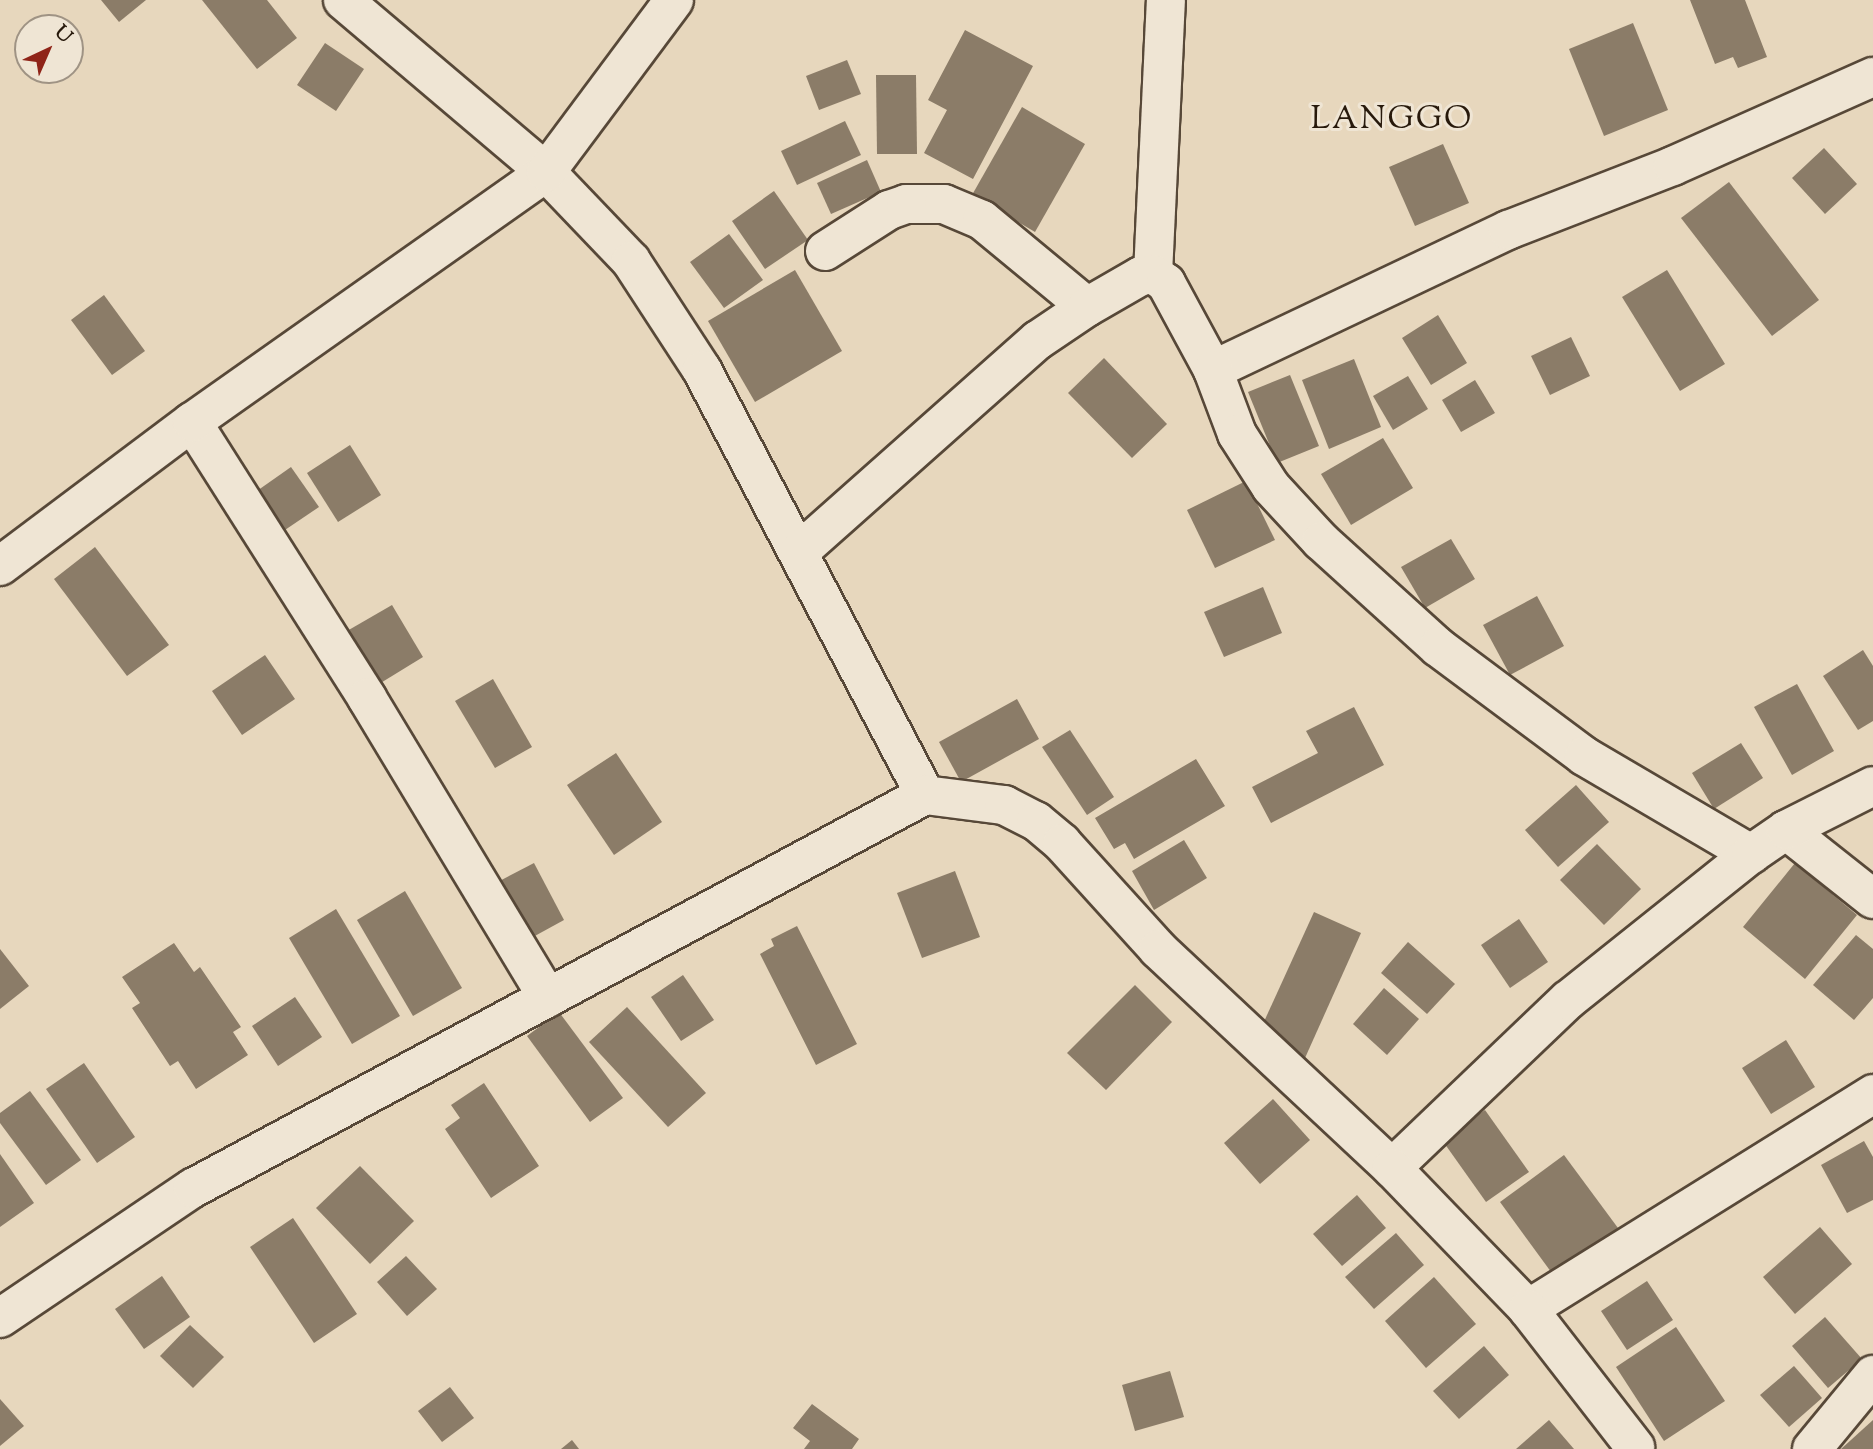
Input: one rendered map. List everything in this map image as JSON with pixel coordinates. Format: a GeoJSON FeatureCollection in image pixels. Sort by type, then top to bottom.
{"type":"FeatureCollection","features":[{"type":"Feature","properties":{"kind":"street"},"geometry":{"type":"LineString","coordinates":[[343,0],[546,172],[631,261],[702,370],[800,551],[925,794]]}},
{"type":"Feature","properties":{"kind":"street"},"geometry":{"type":"LineString","coordinates":[[0,566],[192,422],[546,172],[674,0]]}},
{"type":"Feature","properties":{"kind":"street"},"geometry":{"type":"LineString","coordinates":[[1153,274],[1166,0]]}},
{"type":"Feature","properties":{"kind":"street"},"geometry":{"type":"LineString","coordinates":[[1213,370],[1508,230],[1674,166],[1873,77]]}},
{"type":"Feature","properties":{"kind":"street"},"geometry":{"type":"LineString","coordinates":[[825,251],[889,210],[906,204],[944,204],[982,220],[1087,307]]}},
{"type":"Feature","properties":{"kind":"street"},"geometry":{"type":"LineString","coordinates":[[800,551],[1038,341],[1087,307],[1140,276],[1153,274],[1166,283],[1213,370],[1237,434],[1271,487],[1321,541],[1438,648],[1584,756],[1751,853]]}},
{"type":"Feature","properties":{"kind":"street"},"geometry":{"type":"LineString","coordinates":[[192,422],[367,698],[548,998]]}},
{"type":"Feature","properties":{"kind":"street"},"geometry":{"type":"LineString","coordinates":[[1392,1168],[1568,1000],[1751,853],[1786,830],[1873,786]]}},
{"type":"Feature","properties":{"kind":"street"},"geometry":{"type":"LineString","coordinates":[[0,1318],[193,1188],[925,794],[1003,805],[1036,821],[1158,948],[1392,1168],[1528,1309],[1635,1447]]}},
{"type":"Feature","properties":{"kind":"street"},"geometry":{"type":"LineString","coordinates":[[1786,830],[1873,899]]}},
{"type":"Feature","properties":{"kind":"street"},"geometry":{"type":"LineString","coordinates":[[1528,1309],[1873,1094]]}},
{"type":"Feature","properties":{"kind":"street"},"geometry":{"type":"LineString","coordinates":[[1812,1449],[1873,1375]]}},
{"type":"Feature","properties":{"kind":"building"},"geometry":{"type":"Polygon","coordinates":[[[101,0],[146,0],[119,22],[101,0]]]}},
{"type":"Feature","properties":{"kind":"building"},"geometry":{"type":"Polygon","coordinates":[[[202,0],[267,0],[297,38],[257,69],[202,0]]]}},
{"type":"Feature","properties":{"kind":"building"},"geometry":{"type":"Polygon","coordinates":[[[1690,0],[1745,0],[1767,57],[1738,68],[1733,57],[1715,64],[1690,0]]]}},
{"type":"Feature","properties":{"kind":"building"},"geometry":{"type":"Polygon","coordinates":[[[1633,23],[1668,110],[1604,136],[1569,49],[1633,23]]]}},
{"type":"Feature","properties":{"kind":"building"},"geometry":{"type":"Polygon","coordinates":[[[965,30],[1033,66],[973,179],[924,153],[947,110],[928,100],[965,30]]]}},
{"type":"Feature","properties":{"kind":"building"},"geometry":{"type":"Polygon","coordinates":[[[325,43],[364,69],[336,111],[297,85],[325,43]]]}},
{"type":"Feature","properties":{"kind":"building"},"geometry":{"type":"Polygon","coordinates":[[[847,60],[861,94],[819,110],[806,76],[847,60]]]}},
{"type":"Feature","properties":{"kind":"building"},"geometry":{"type":"Polygon","coordinates":[[[876,75],[916,75],[917,154],[877,154],[876,75]]]}},
{"type":"Feature","properties":{"kind":"building"},"geometry":{"type":"Polygon","coordinates":[[[1022,107],[1085,144],[1035,232],[972,195],[1022,107]]]}},
{"type":"Feature","properties":{"kind":"building"},"geometry":{"type":"Polygon","coordinates":[[[845,121],[861,155],[797,185],[781,151],[845,121]]]}},
{"type":"Feature","properties":{"kind":"building"},"geometry":{"type":"Polygon","coordinates":[[[1443,144],[1469,203],[1415,226],[1389,167],[1443,144]]]}},
{"type":"Feature","properties":{"kind":"building"},"geometry":{"type":"Polygon","coordinates":[[[1824,148],[1857,184],[1825,214],[1792,178],[1824,148]]]}},
{"type":"Feature","properties":{"kind":"building"},"geometry":{"type":"Polygon","coordinates":[[[867,160],[881,192],[831,214],[817,183],[867,160]]]}},
{"type":"Feature","properties":{"kind":"building"},"geometry":{"type":"Polygon","coordinates":[[[1729,182],[1819,300],[1772,336],[1681,218],[1729,182]]]}},
{"type":"Feature","properties":{"kind":"building"},"geometry":{"type":"Polygon","coordinates":[[[774,191],[808,240],[765,269],[732,221],[774,191]]]}},
{"type":"Feature","properties":{"kind":"building"},"geometry":{"type":"Polygon","coordinates":[[[729,234],[763,280],[724,308],[690,262],[729,234]]]}},
{"type":"Feature","properties":{"kind":"building"},"geometry":{"type":"Polygon","coordinates":[[[795,270],[842,351],[755,402],[708,321],[795,270]]]}},
{"type":"Feature","properties":{"kind":"building"},"geometry":{"type":"Polygon","coordinates":[[[1667,270],[1725,364],[1680,391],[1622,297],[1667,270]]]}},
{"type":"Feature","properties":{"kind":"building"},"geometry":{"type":"Polygon","coordinates":[[[104,295],[145,351],[112,375],[71,320],[104,295]]]}},
{"type":"Feature","properties":{"kind":"building"},"geometry":{"type":"Polygon","coordinates":[[[1438,315],[1467,363],[1431,385],[1402,338],[1438,315]]]}},
{"type":"Feature","properties":{"kind":"building"},"geometry":{"type":"Polygon","coordinates":[[[1571,337],[1590,376],[1550,395],[1531,356],[1571,337]]]}},
{"type":"Feature","properties":{"kind":"building"},"geometry":{"type":"Polygon","coordinates":[[[1104,358],[1167,424],[1132,458],[1068,393],[1104,358]]]}},
{"type":"Feature","properties":{"kind":"building"},"geometry":{"type":"Polygon","coordinates":[[[1354,359],[1381,427],[1329,449],[1302,380],[1354,359]]]}},
{"type":"Feature","properties":{"kind":"building"},"geometry":{"type":"Polygon","coordinates":[[[1290,375],[1319,446],[1277,463],[1248,392],[1290,375]]]}},
{"type":"Feature","properties":{"kind":"building"},"geometry":{"type":"Polygon","coordinates":[[[1408,376],[1428,409],[1393,430],[1373,396],[1408,376]]]}},
{"type":"Feature","properties":{"kind":"building"},"geometry":{"type":"Polygon","coordinates":[[[1475,380],[1495,413],[1461,432],[1442,400],[1475,380]]]}},
{"type":"Feature","properties":{"kind":"building"},"geometry":{"type":"Polygon","coordinates":[[[1383,438],[1413,488],[1351,525],[1321,474],[1383,438]]]}},
{"type":"Feature","properties":{"kind":"building"},"geometry":{"type":"Polygon","coordinates":[[[350,445],[381,495],[338,522],[307,473],[350,445]]]}},
{"type":"Feature","properties":{"kind":"building"},"geometry":{"type":"Polygon","coordinates":[[[291,467],[319,507],[279,534],[251,495],[291,467]]]}},
{"type":"Feature","properties":{"kind":"building"},"geometry":{"type":"Polygon","coordinates":[[[1246,481],[1275,540],[1215,568],[1187,510],[1246,481]]]}},
{"type":"Feature","properties":{"kind":"building"},"geometry":{"type":"Polygon","coordinates":[[[1451,539],[1475,579],[1425,608],[1401,567],[1451,539]]]}},
{"type":"Feature","properties":{"kind":"building"},"geometry":{"type":"Polygon","coordinates":[[[95,547],[169,645],[127,676],[54,579],[95,547]]]}},
{"type":"Feature","properties":{"kind":"building"},"geometry":{"type":"Polygon","coordinates":[[[1263,587],[1282,633],[1224,657],[1204,612],[1263,587]]]}},
{"type":"Feature","properties":{"kind":"building"},"geometry":{"type":"Polygon","coordinates":[[[1537,596],[1564,646],[1510,675],[1483,625],[1537,596]]]}},
{"type":"Feature","properties":{"kind":"building"},"geometry":{"type":"Polygon","coordinates":[[[392,605],[423,657],[379,684],[347,631],[392,605]]]}},
{"type":"Feature","properties":{"kind":"building"},"geometry":{"type":"Polygon","coordinates":[[[1863,650],[1873,666],[1873,721],[1858,730],[1823,676],[1863,650]]]}},
{"type":"Feature","properties":{"kind":"building"},"geometry":{"type":"Polygon","coordinates":[[[265,655],[295,699],[242,735],[212,691],[265,655]]]}},
{"type":"Feature","properties":{"kind":"building"},"geometry":{"type":"Polygon","coordinates":[[[493,679],[532,747],[495,768],[455,701],[493,679]]]}},
{"type":"Feature","properties":{"kind":"building"},"geometry":{"type":"Polygon","coordinates":[[[1797,684],[1834,751],[1792,775],[1754,707],[1797,684]]]}},
{"type":"Feature","properties":{"kind":"building"},"geometry":{"type":"Polygon","coordinates":[[[1017,699],[1039,739],[961,782],[939,742],[1017,699]]]}},
{"type":"Feature","properties":{"kind":"building"},"geometry":{"type":"Polygon","coordinates":[[[1354,707],[1384,765],[1271,823],[1252,787],[1318,753],[1306,731],[1354,707]]]}},
{"type":"Feature","properties":{"kind":"building"},"geometry":{"type":"Polygon","coordinates":[[[1070,730],[1114,797],[1087,815],[1042,747],[1070,730]]]}},
{"type":"Feature","properties":{"kind":"building"},"geometry":{"type":"Polygon","coordinates":[[[1741,743],[1763,778],[1714,809],[1692,773],[1741,743]]]}},
{"type":"Feature","properties":{"kind":"building"},"geometry":{"type":"Polygon","coordinates":[[[616,753],[662,822],[614,855],[567,785],[616,753]]]}},
{"type":"Feature","properties":{"kind":"building"},"geometry":{"type":"Polygon","coordinates":[[[1196,759],[1225,806],[1134,859],[1125,843],[1114,849],[1095,818],[1196,759]]]}},
{"type":"Feature","properties":{"kind":"building"},"geometry":{"type":"Polygon","coordinates":[[[1576,785],[1609,822],[1558,867],[1525,830],[1576,785]]]}},
{"type":"Feature","properties":{"kind":"building"},"geometry":{"type":"Polygon","coordinates":[[[1184,840],[1207,878],[1154,910],[1132,871],[1184,840]]]}},
{"type":"Feature","properties":{"kind":"building"},"geometry":{"type":"Polygon","coordinates":[[[1597,844],[1641,889],[1604,925],[1560,880],[1597,844]]]}},
{"type":"Feature","properties":{"kind":"building"},"geometry":{"type":"Polygon","coordinates":[[[534,863],[564,920],[522,943],[492,885],[534,863]]]}},
{"type":"Feature","properties":{"kind":"building"},"geometry":{"type":"Polygon","coordinates":[[[1795,863],[1857,915],[1805,979],[1743,927],[1795,863]]]}},
{"type":"Feature","properties":{"kind":"building"},"geometry":{"type":"Polygon","coordinates":[[[955,871],[980,937],[922,958],[897,893],[955,871]]]}},
{"type":"Feature","properties":{"kind":"building"},"geometry":{"type":"Polygon","coordinates":[[[405,891],[462,988],[413,1016],[357,920],[405,891]]]}},
{"type":"Feature","properties":{"kind":"building"},"geometry":{"type":"Polygon","coordinates":[[[336,909],[400,1016],[352,1044],[289,938],[336,909]]]}},
{"type":"Feature","properties":{"kind":"building"},"geometry":{"type":"Polygon","coordinates":[[[1314,912],[1361,933],[1305,1058],[1257,1037],[1314,912]]]}},
{"type":"Feature","properties":{"kind":"building"},"geometry":{"type":"Polygon","coordinates":[[[1519,919],[1548,962],[1510,988],[1481,945],[1519,919]]]}},
{"type":"Feature","properties":{"kind":"building"},"geometry":{"type":"Polygon","coordinates":[[[797,926],[857,1044],[816,1065],[760,954],[774,946],[771,939],[797,926]]]}},
{"type":"Feature","properties":{"kind":"building"},"geometry":{"type":"Polygon","coordinates":[[[1856,935],[1873,949],[1873,998],[1854,1020],[1813,985],[1856,935]]]}},
{"type":"Feature","properties":{"kind":"building"},"geometry":{"type":"Polygon","coordinates":[[[1408,942],[1455,984],[1427,1014],[1381,973],[1408,942]]]}},
{"type":"Feature","properties":{"kind":"building"},"geometry":{"type":"Polygon","coordinates":[[[174,943],[194,972],[200,967],[241,1027],[233,1032],[248,1055],[196,1089],[178,1061],[170,1066],[132,1008],[140,1003],[122,977],[174,943]]]}},
{"type":"Feature","properties":{"kind":"building"},"geometry":{"type":"Polygon","coordinates":[[[0,949],[29,986],[0,1009],[0,949]]]}},
{"type":"Feature","properties":{"kind":"building"},"geometry":{"type":"Polygon","coordinates":[[[683,975],[714,1020],[681,1041],[651,997],[683,975]]]}},
{"type":"Feature","properties":{"kind":"building"},"geometry":{"type":"Polygon","coordinates":[[[1135,985],[1172,1022],[1106,1090],[1067,1053],[1135,985]]]}},
{"type":"Feature","properties":{"kind":"building"},"geometry":{"type":"Polygon","coordinates":[[[1384,988],[1419,1019],[1387,1055],[1353,1024],[1384,988]]]}},
{"type":"Feature","properties":{"kind":"building"},"geometry":{"type":"Polygon","coordinates":[[[295,997],[322,1037],[278,1066],[252,1026],[295,997]]]}},
{"type":"Feature","properties":{"kind":"building"},"geometry":{"type":"Polygon","coordinates":[[[627,1007],[706,1093],[668,1127],[589,1042],[627,1007]]]}},
{"type":"Feature","properties":{"kind":"building"},"geometry":{"type":"Polygon","coordinates":[[[559,1012],[623,1098],[590,1122],[527,1036],[559,1012]]]}},
{"type":"Feature","properties":{"kind":"building"},"geometry":{"type":"Polygon","coordinates":[[[1786,1040],[1815,1087],[1771,1114],[1742,1068],[1786,1040]]]}},
{"type":"Feature","properties":{"kind":"building"},"geometry":{"type":"Polygon","coordinates":[[[84,1063],[135,1137],[97,1163],[46,1089],[84,1063]]]}},
{"type":"Feature","properties":{"kind":"building"},"geometry":{"type":"Polygon","coordinates":[[[484,1083],[539,1166],[491,1198],[445,1129],[460,1118],[451,1105],[484,1083]]]}},
{"type":"Feature","properties":{"kind":"building"},"geometry":{"type":"Polygon","coordinates":[[[30,1091],[81,1160],[46,1185],[0,1123],[0,1113],[30,1091]]]}},
{"type":"Feature","properties":{"kind":"building"},"geometry":{"type":"Polygon","coordinates":[[[1273,1099],[1310,1140],[1260,1184],[1224,1143],[1273,1099]]]}},
{"type":"Feature","properties":{"kind":"building"},"geometry":{"type":"Polygon","coordinates":[[[1485,1110],[1529,1172],[1486,1202],[1442,1140],[1485,1110]]]}},
{"type":"Feature","properties":{"kind":"building"},"geometry":{"type":"Polygon","coordinates":[[[1864,1141],[1873,1157],[1873,1200],[1847,1213],[1821,1165],[1864,1141]]]}},
{"type":"Feature","properties":{"kind":"building"},"geometry":{"type":"Polygon","coordinates":[[[0,1154],[34,1203],[0,1227],[0,1154]]]}},
{"type":"Feature","properties":{"kind":"building"},"geometry":{"type":"Polygon","coordinates":[[[1564,1155],[1618,1228],[1554,1276],[1500,1202],[1564,1155]]]}},
{"type":"Feature","properties":{"kind":"building"},"geometry":{"type":"Polygon","coordinates":[[[360,1166],[414,1221],[370,1264],[316,1208],[360,1166]]]}},
{"type":"Feature","properties":{"kind":"building"},"geometry":{"type":"Polygon","coordinates":[[[1357,1195],[1386,1228],[1342,1266],[1313,1234],[1357,1195]]]}},
{"type":"Feature","properties":{"kind":"building"},"geometry":{"type":"Polygon","coordinates":[[[293,1218],[357,1314],[314,1343],[250,1247],[293,1218]]]}},
{"type":"Feature","properties":{"kind":"building"},"geometry":{"type":"Polygon","coordinates":[[[1820,1227],[1852,1264],[1795,1314],[1763,1277],[1820,1227]]]}},
{"type":"Feature","properties":{"kind":"building"},"geometry":{"type":"Polygon","coordinates":[[[1396,1233],[1424,1265],[1374,1309],[1345,1277],[1396,1233]]]}},
{"type":"Feature","properties":{"kind":"building"},"geometry":{"type":"Polygon","coordinates":[[[406,1256],[437,1289],[407,1316],[377,1282],[406,1256]]]}},
{"type":"Feature","properties":{"kind":"building"},"geometry":{"type":"Polygon","coordinates":[[[162,1276],[190,1317],[144,1349],[115,1309],[162,1276]]]}},
{"type":"Feature","properties":{"kind":"building"},"geometry":{"type":"Polygon","coordinates":[[[1434,1277],[1476,1324],[1426,1368],[1385,1321],[1434,1277]]]}},
{"type":"Feature","properties":{"kind":"building"},"geometry":{"type":"Polygon","coordinates":[[[1647,1281],[1673,1320],[1627,1350],[1601,1311],[1647,1281]]]}},
{"type":"Feature","properties":{"kind":"building"},"geometry":{"type":"Polygon","coordinates":[[[1825,1317],[1862,1359],[1828,1388],[1792,1346],[1825,1317]]]}},
{"type":"Feature","properties":{"kind":"building"},"geometry":{"type":"Polygon","coordinates":[[[190,1325],[224,1357],[193,1388],[160,1356],[190,1325]]]}},
{"type":"Feature","properties":{"kind":"building"},"geometry":{"type":"Polygon","coordinates":[[[1676,1327],[1725,1401],[1664,1441],[1616,1367],[1676,1327]]]}},
{"type":"Feature","properties":{"kind":"building"},"geometry":{"type":"Polygon","coordinates":[[[1484,1346],[1509,1375],[1459,1419],[1433,1391],[1484,1346]]]}},
{"type":"Feature","properties":{"kind":"building"},"geometry":{"type":"Polygon","coordinates":[[[1794,1366],[1822,1398],[1789,1427],[1760,1395],[1794,1366]]]}},
{"type":"Feature","properties":{"kind":"building"},"geometry":{"type":"Polygon","coordinates":[[[1170,1371],[1184,1417],[1135,1431],[1122,1385],[1170,1371]]]}},
{"type":"Feature","properties":{"kind":"building"},"geometry":{"type":"Polygon","coordinates":[[[450,1387],[474,1418],[442,1442],[418,1411],[450,1387]]]}},
{"type":"Feature","properties":{"kind":"building"},"geometry":{"type":"Polygon","coordinates":[[[0,1399],[24,1426],[0,1446],[0,1399]]]}},
{"type":"Feature","properties":{"kind":"building"},"geometry":{"type":"Polygon","coordinates":[[[812,1404],[859,1439],[852,1449],[804,1449],[810,1441],[793,1428],[812,1404]]]}},
{"type":"Feature","properties":{"kind":"building"},"geometry":{"type":"Polygon","coordinates":[[[1549,1420],[1574,1449],[1516,1449],[1549,1420]]]}},
{"type":"Feature","properties":{"kind":"building"},"geometry":{"type":"Polygon","coordinates":[[[1873,1420],[1873,1449],[1841,1449],[1873,1420]]]}},
{"type":"Feature","properties":{"kind":"building"},"geometry":{"type":"Polygon","coordinates":[[[572,1440],[579,1449],[561,1449],[572,1440]]]}},
{"type":"Feature","properties":{"kind":"district","name":"LANGGO"},"geometry":{"type":"Point","coordinates":[1392,120]}}]}
